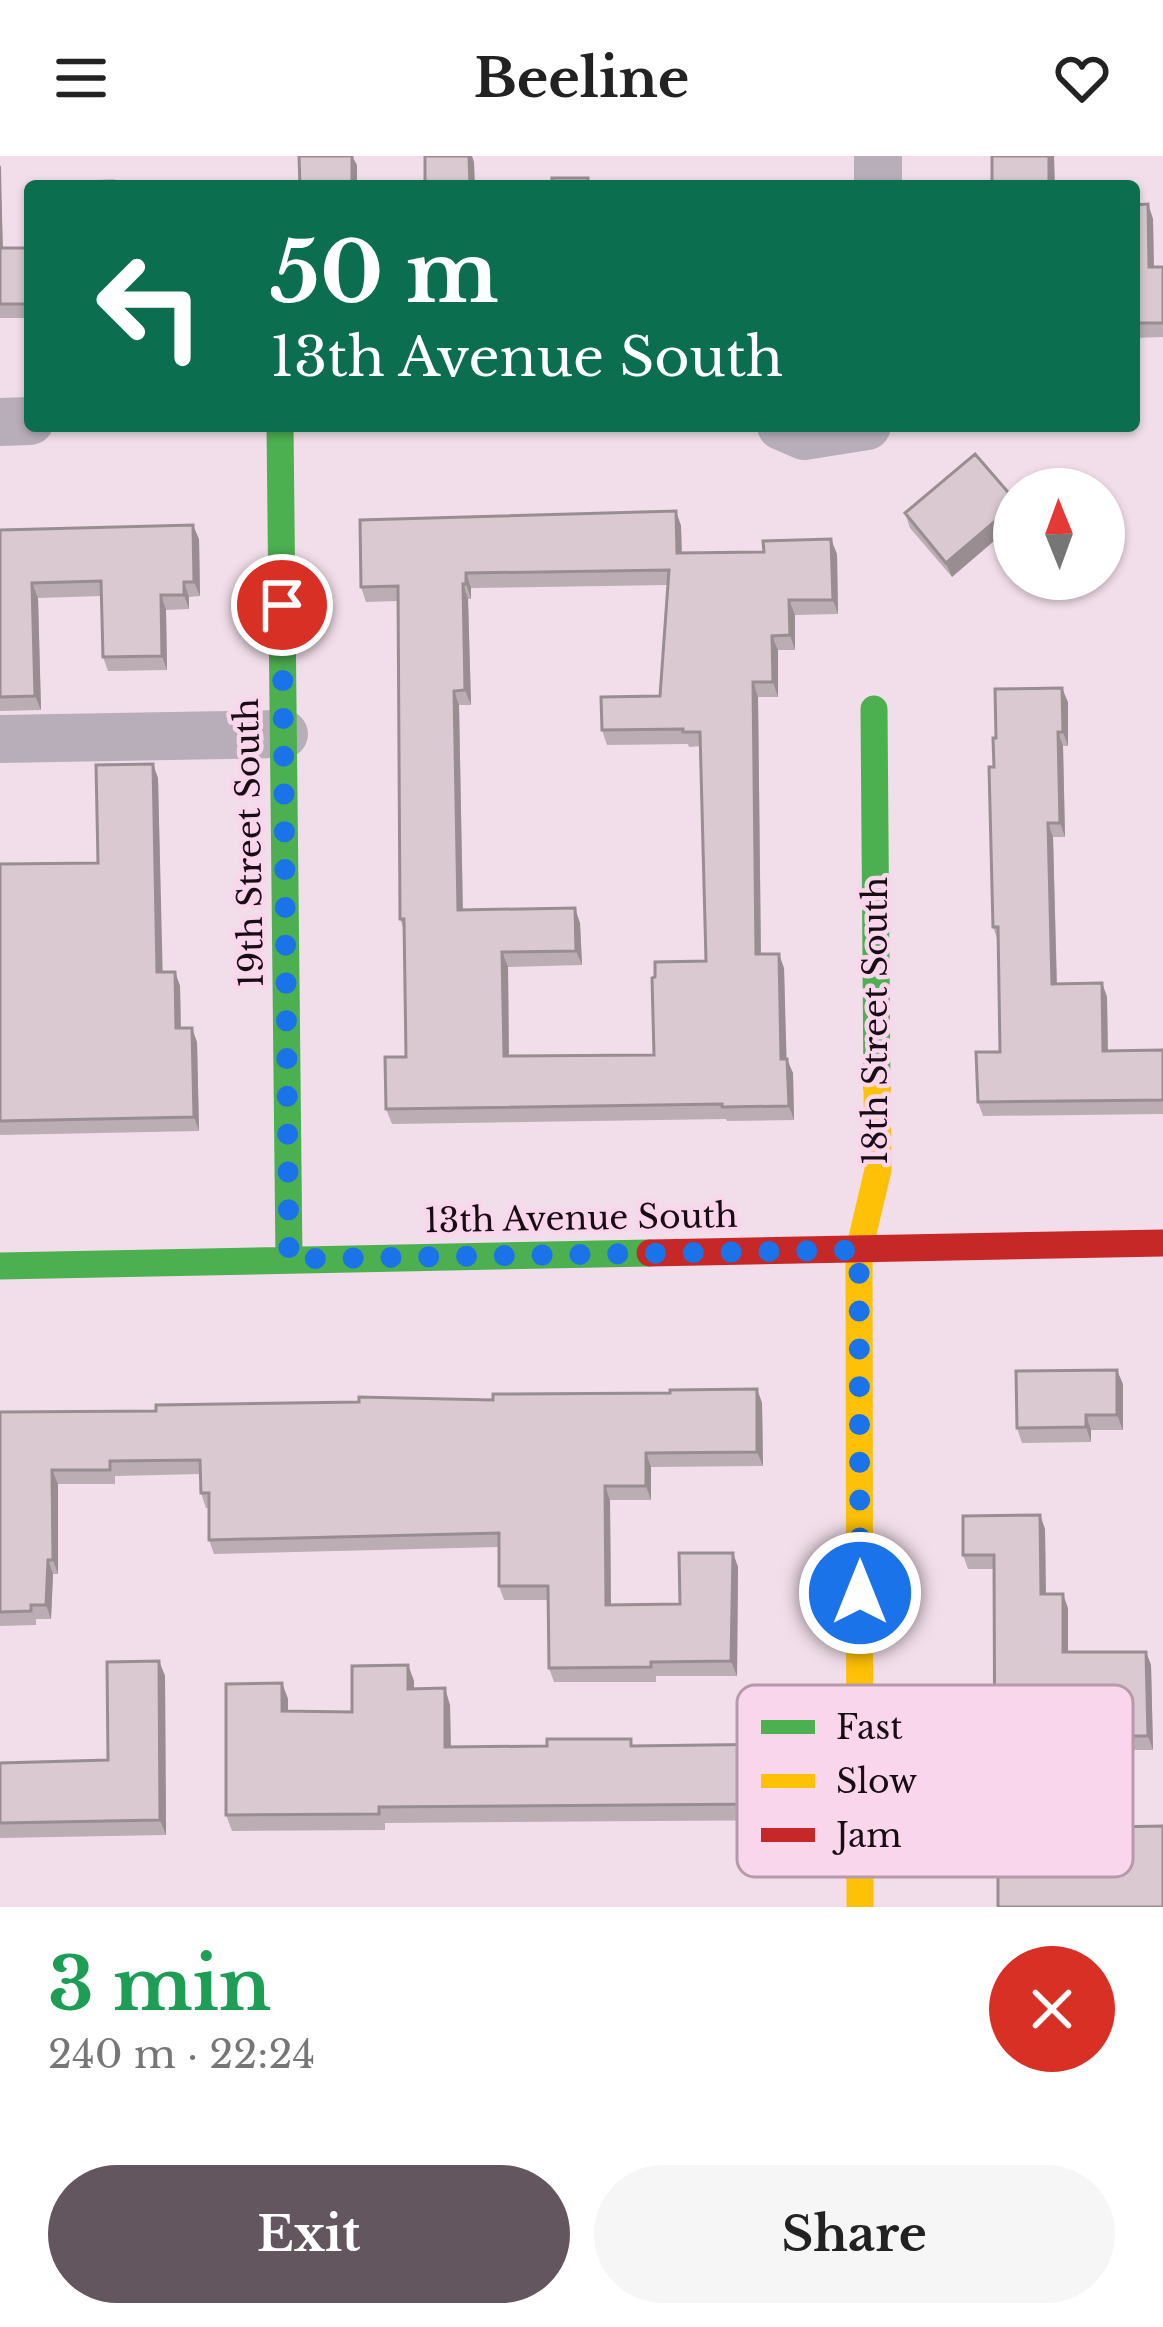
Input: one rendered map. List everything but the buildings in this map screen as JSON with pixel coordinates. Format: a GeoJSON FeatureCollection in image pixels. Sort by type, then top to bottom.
{"type":"FeatureCollection","features":[{"type":"Feature","properties":{"kind":"street","name":"19th Street South"},"geometry":{"type":"LineString","coordinates":[[280,432],[289,1259]]}},
{"type":"Feature","properties":{"kind":"street"},"geometry":{"type":"LineString","coordinates":[[795,432],[804,436],[829,432]]}},
{"type":"Feature","properties":{"kind":"street","name":"18th Street South"},"geometry":{"type":"LineString","coordinates":[[860,1685],[859,1250],[878,1169],[874,709]]}},
{"type":"Feature","properties":{"kind":"street"},"geometry":{"type":"LineString","coordinates":[[0,739],[284,734]]}},
{"type":"Feature","properties":{"kind":"street","name":"13th Avenue South"},"geometry":{"type":"LineString","coordinates":[[0,1266],[1163,1243]]}},
{"type":"Feature","properties":{"kind":"street","name":"18th Street South"},"geometry":{"type":"LineString","coordinates":[[860,1877],[860,1907]]}},
{"type":"Feature","properties":{"kind":"traffic: fast"},"geometry":{"type":"LineString","coordinates":[[280,432],[289,1259]]}},
{"type":"Feature","properties":{"kind":"traffic: fast"},"geometry":{"type":"LineString","coordinates":[[874,709],[877,1088]]}},
{"type":"Feature","properties":{"kind":"traffic: fast"},"geometry":{"type":"LineString","coordinates":[[0,1266],[650,1253]]}},
{"type":"Feature","properties":{"kind":"traffic: slow"},"geometry":{"type":"LineString","coordinates":[[860,1685],[859,1250],[878,1170],[877,1088]]}},
{"type":"Feature","properties":{"kind":"traffic: slow"},"geometry":{"type":"LineString","coordinates":[[860,1877],[860,1907]]}},
{"type":"Feature","properties":{"kind":"traffic: jam"},"geometry":{"type":"LineString","coordinates":[[650,1253],[1163,1243]]}},
{"type":"Feature","properties":{"kind":"route"},"geometry":{"type":"LineString","coordinates":[[282,605],[289,1259],[859,1250],[860,1593]]}}]}
